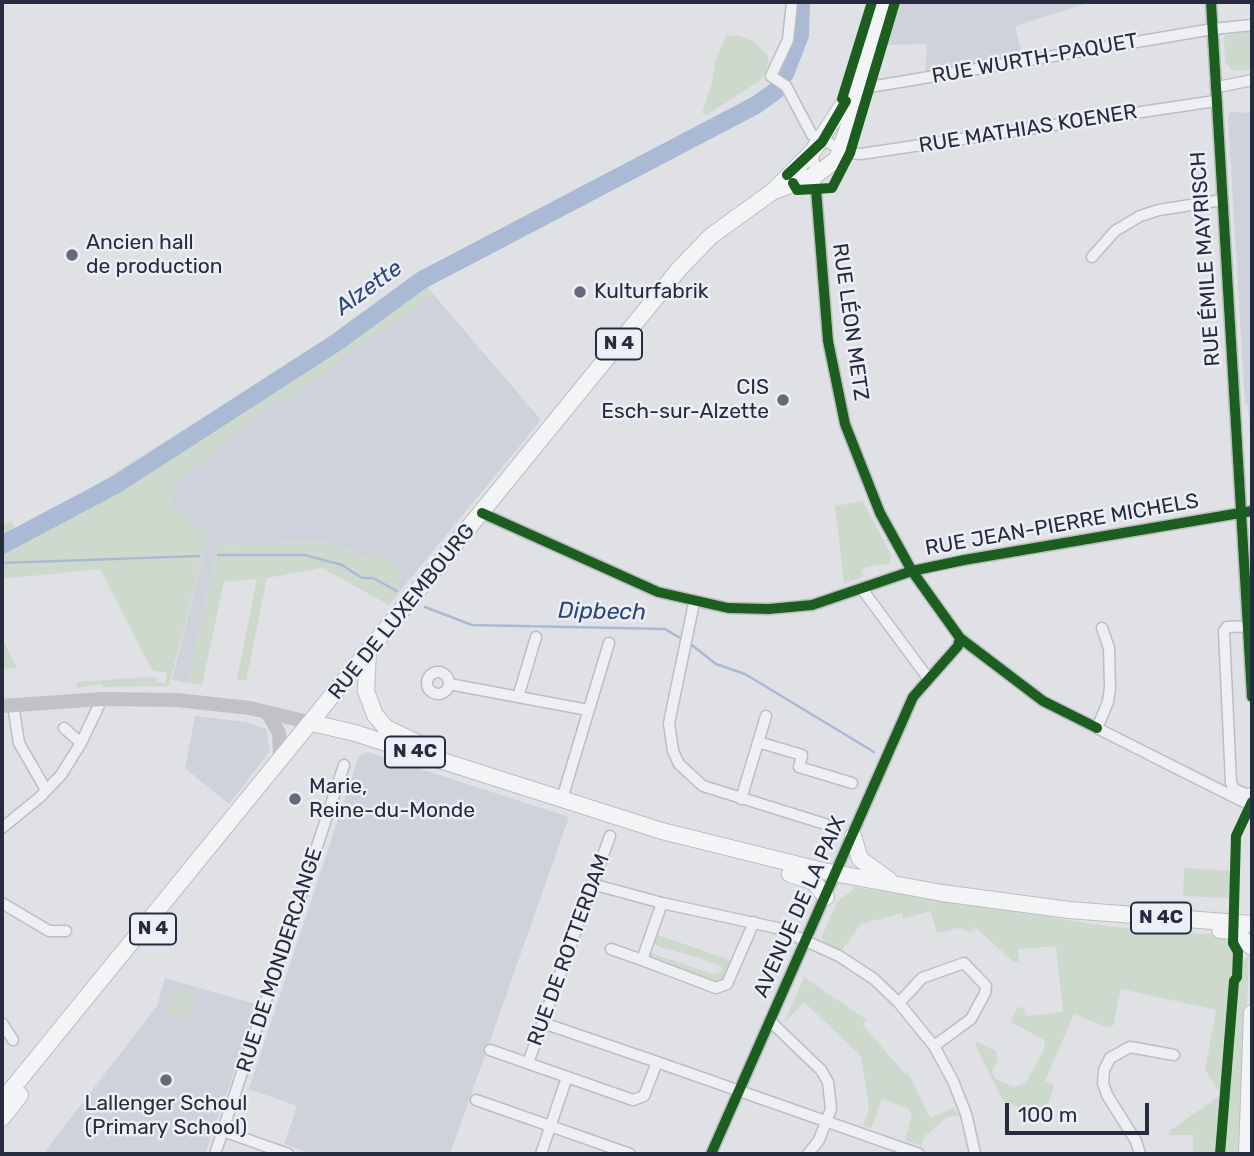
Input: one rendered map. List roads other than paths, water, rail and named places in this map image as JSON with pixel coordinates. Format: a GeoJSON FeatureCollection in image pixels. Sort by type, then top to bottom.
{"type":"FeatureCollection","features":[{"type":"Feature","properties":{"kind":"main road","name":"N 4"},"geometry":{"type":"LineString","coordinates":[[772,192],[816,175],[832,164],[841,151],[883,2]]}},
{"type":"Feature","properties":{"kind":"main road","name":"N 4"},"geometry":{"type":"LineString","coordinates":[[772,192],[817,147],[858,84]]}},
{"type":"Feature","properties":{"kind":"main road","name":"RUE DE LUXEMBOURG"},"geometry":{"type":"LineString","coordinates":[[2,1118],[299,748],[312,723],[680,268],[711,236],[772,192]]}},
{"type":"Feature","properties":{"kind":"main road"},"geometry":{"type":"LineString","coordinates":[[368,653],[366,691],[375,715],[386,728],[404,738],[470,760],[517,785]]}},
{"type":"Feature","properties":{"kind":"main road"},"geometry":{"type":"LineString","coordinates":[[7,706],[102,699],[177,700],[267,712],[312,723]]}},
{"type":"Feature","properties":{"kind":"main road"},"geometry":{"type":"LineString","coordinates":[[267,712],[279,733],[280,756]]}},
{"type":"Feature","properties":{"kind":"main road","name":"RUE DE LUXEMBOURG"},"geometry":{"type":"LineString","coordinates":[[2,1101],[297,735],[312,723]]}},
{"type":"Feature","properties":{"kind":"main road","name":"N 4C"},"geometry":{"type":"LineString","coordinates":[[312,723],[355,733],[662,831],[836,874],[1069,910],[1252,924]]}},
{"type":"Feature","properties":{"kind":"main road","name":"N 4C"},"geometry":{"type":"LineString","coordinates":[[662,831],[702,853],[813,881],[826,897]]}},
{"type":"Feature","properties":{"kind":"main road"},"geometry":{"type":"LineString","coordinates":[[853,836],[857,854],[864,864],[897,885]]}},
{"type":"Feature","properties":{"kind":"main road","name":"N 4C"},"geometry":{"type":"LineString","coordinates":[[1069,910],[1108,921],[1234,930],[1252,947]]}},
{"type":"Feature","properties":{"kind":"main road"},"geometry":{"type":"LineString","coordinates":[[1247,1154],[1252,1013]]}},
{"type":"Feature","properties":{"kind":"street"},"geometry":{"type":"LineString","coordinates":[[792,2],[789,40],[771,76],[786,86],[817,147],[841,151]]}},
{"type":"Feature","properties":{"kind":"street","name":"RUE ÉMILE MAYRISCH"},"geometry":{"type":"LineString","coordinates":[[1211,2],[1218,87],[1215,101],[1247,512],[1252,697]]}},
{"type":"Feature","properties":{"kind":"street","name":"RUE WURTH-PAQUET"},"geometry":{"type":"LineString","coordinates":[[858,84],[870,87],[1213,29],[1252,25]]}},
{"type":"Feature","properties":{"kind":"street"},"geometry":{"type":"LineString","coordinates":[[1218,87],[1252,80]]}},
{"type":"Feature","properties":{"kind":"street","name":"RUE MATHIAS KOENER"},"geometry":{"type":"LineString","coordinates":[[841,151],[861,154],[1215,101]]}},
{"type":"Feature","properties":{"kind":"street","name":"RUE LÉON METZ"},"geometry":{"type":"LineString","coordinates":[[817,147],[816,175],[825,307],[837,393],[871,494],[912,571],[961,638],[1033,694],[1252,806]]}},
{"type":"Feature","properties":{"kind":"street"},"geometry":{"type":"LineString","coordinates":[[1092,257],[1115,231],[1140,216],[1159,210],[1222,200]]}},
{"type":"Feature","properties":{"kind":"street","name":"RUE JEAN-PIERRE MICHELS"},"geometry":{"type":"LineString","coordinates":[[482,513],[659,592],[694,603],[729,608],[769,609],[811,605],[912,571],[964,559],[1247,512]]}},
{"type":"Feature","properties":{"kind":"street"},"geometry":{"type":"LineString","coordinates":[[862,589],[928,678]]}},
{"type":"Feature","properties":{"kind":"street"},"geometry":{"type":"LineString","coordinates":[[694,603],[669,723],[673,751],[690,777],[703,786],[825,824]]}},
{"type":"Feature","properties":{"kind":"street"},"geometry":{"type":"LineString","coordinates":[[1251,626],[1227,627],[1224,631],[1231,783],[1234,789],[1245,794],[1252,793]]}},
{"type":"Feature","properties":{"kind":"street"},"geometry":{"type":"LineString","coordinates":[[1097,727],[1108,702],[1110,688],[1109,648],[1102,628]]}},
{"type":"Feature","properties":{"kind":"street"},"geometry":{"type":"LineString","coordinates":[[518,697],[536,637]]}},
{"type":"Feature","properties":{"kind":"street","name":"AVENUE DE LA PAIX"},"geometry":{"type":"LineString","coordinates":[[711,1154],[913,697],[958,646],[961,638]]}},
{"type":"Feature","properties":{"kind":"street"},"geometry":{"type":"LineString","coordinates":[[562,799],[608,643]]}},
{"type":"Feature","properties":{"kind":"street"},"geometry":{"type":"LineString","coordinates":[[449,684],[589,710]]}},
{"type":"Feature","properties":{"kind":"street"},"geometry":{"type":"LineString","coordinates":[[2,828],[46,790],[81,743],[102,699]]}},
{"type":"Feature","properties":{"kind":"street"},"geometry":{"type":"LineString","coordinates":[[7,706],[19,743],[46,790]]}},
{"type":"Feature","properties":{"kind":"street"},"geometry":{"type":"LineString","coordinates":[[741,799],[765,716]]}},
{"type":"Feature","properties":{"kind":"street"},"geometry":{"type":"LineString","coordinates":[[64,728],[81,743]]}},
{"type":"Feature","properties":{"kind":"street"},"geometry":{"type":"LineString","coordinates":[[758,742],[803,755],[799,767],[852,783]]}},
{"type":"Feature","properties":{"kind":"street","name":"RUE DE MONDERCANGE"},"geometry":{"type":"LineString","coordinates":[[215,1154],[344,765]]}},
{"type":"Feature","properties":{"kind":"street","name":"RUE DE ROTTERDAM"},"geometry":{"type":"LineString","coordinates":[[528,1063],[610,836]]}},
{"type":"Feature","properties":{"kind":"street"},"geometry":{"type":"LineString","coordinates":[[592,884],[662,903],[754,922],[807,940],[851,964],[899,1003],[934,1046],[953,1081],[977,1154]]}},
{"type":"Feature","properties":{"kind":"street"},"geometry":{"type":"LineString","coordinates":[[2,903],[49,931],[66,931]]}},
{"type":"Feature","properties":{"kind":"street"},"geometry":{"type":"LineString","coordinates":[[642,960],[662,903]]}},
{"type":"Feature","properties":{"kind":"street"},"geometry":{"type":"LineString","coordinates":[[611,949],[722,988],[727,984],[754,922]]}},
{"type":"Feature","properties":{"kind":"street"},"geometry":{"type":"LineString","coordinates":[[899,1003],[922,978],[964,963],[986,986],[971,1019],[934,1046]]}},
{"type":"Feature","properties":{"kind":"street"},"geometry":{"type":"LineString","coordinates":[[771,1021],[821,1070],[828,1082],[831,1109],[808,1154]]}},
{"type":"Feature","properties":{"kind":"street"},"geometry":{"type":"LineString","coordinates":[[542,1023],[919,1154]]}},
{"type":"Feature","properties":{"kind":"street"},"geometry":{"type":"LineString","coordinates":[[2,1024],[13,1040]]}},
{"type":"Feature","properties":{"kind":"street"},"geometry":{"type":"LineString","coordinates":[[1140,1154],[1136,1141],[1107,1095],[1103,1083],[1104,1070],[1110,1058],[1130,1047],[1174,1055]]}},
{"type":"Feature","properties":{"kind":"street"},"geometry":{"type":"LineString","coordinates":[[490,1050],[633,1100],[644,1096],[657,1062]]}},
{"type":"Feature","properties":{"kind":"street"},"geometry":{"type":"LineString","coordinates":[[541,1154],[566,1077]]}},
{"type":"Feature","properties":{"kind":"street"},"geometry":{"type":"LineString","coordinates":[[475,1100],[630,1154]]}},
{"type":"Feature","properties":{"kind":"street"},"geometry":{"type":"LineString","coordinates":[[223,1131],[288,1154]]}},
{"type":"Feature","properties":{"kind":"waterway","name":"Alzette"},"geometry":{"type":"LineString","coordinates":[[785,74],[800,35],[801,2]]}},
{"type":"Feature","properties":{"kind":"waterway","name":"Alzette"},"geometry":{"type":"LineString","coordinates":[[2,545],[117,484],[337,342],[422,280],[756,105],[777,90]]}},
{"type":"Feature","properties":{"kind":"waterway","name":"Dipbech"},"geometry":{"type":"LineString","coordinates":[[218,555],[305,555],[342,565],[362,578],[373,578],[397,591]]}},
{"type":"Feature","properties":{"kind":"waterway","name":"Dipbech"},"geometry":{"type":"LineString","coordinates":[[2,563],[199,556]]}},
{"type":"Feature","properties":{"kind":"waterway","name":"Dipbech"},"geometry":{"type":"LineString","coordinates":[[425,607],[472,625],[665,629],[682,639]]}},
{"type":"Feature","properties":{"kind":"waterway","name":"Dipbech"},"geometry":{"type":"LineString","coordinates":[[688,642],[716,664],[745,674],[874,752]]}},
{"type":"Feature","properties":{"kind":"place","name":"Ancien hall de production"},"geometry":{"type":"Point","coordinates":[72,255]}},
{"type":"Feature","properties":{"kind":"place","name":"Kulturfabrik"},"geometry":{"type":"Point","coordinates":[580,292]}},
{"type":"Feature","properties":{"kind":"place","name":"CIS Esch-sur-Alzette"},"geometry":{"type":"Point","coordinates":[783,400]}},
{"type":"Feature","properties":{"kind":"place","name":"Marie, Reine-du-Monde"},"geometry":{"type":"Point","coordinates":[295,799]}},
{"type":"Feature","properties":{"kind":"place","name":"Lallenger Schoul (Primary School)"},"geometry":{"type":"Point","coordinates":[166,1080]}}]}
